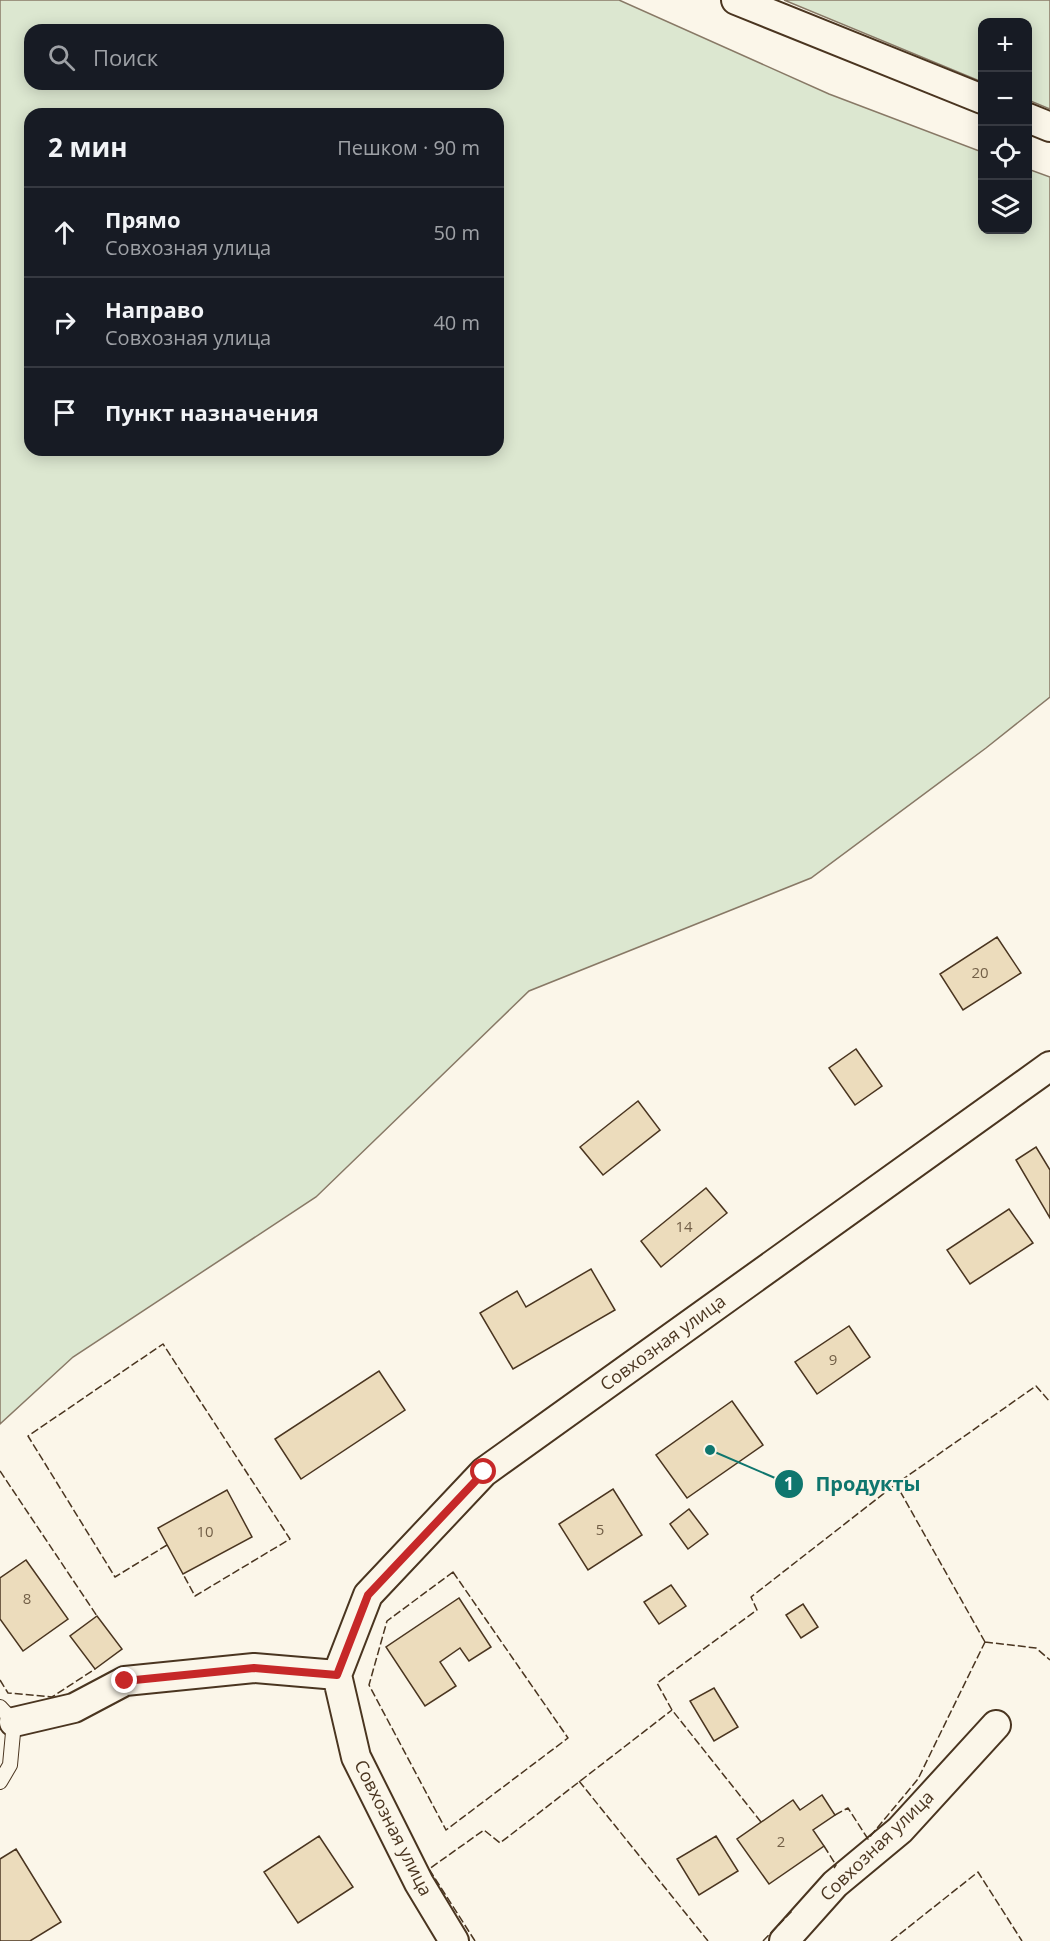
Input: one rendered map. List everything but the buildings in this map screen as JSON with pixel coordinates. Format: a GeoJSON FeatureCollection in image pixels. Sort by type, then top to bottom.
{"type":"FeatureCollection","features":[{"type":"Feature","properties":{"kind":"street"},"geometry":{"type":"LineString","coordinates":[[736,0],[978,97]]}},
{"type":"Feature","properties":{"kind":"street"},"geometry":{"type":"LineString","coordinates":[[1032,120],[1050,127]]}},
{"type":"Feature","properties":{"kind":"street","name":"Совхозная улица"},"geometry":{"type":"LineString","coordinates":[[454,1941],[419,1883],[356,1757],[337,1675],[368,1595],[484,1472],[1050,1066]]}},
{"type":"Feature","properties":{"kind":"street"},"geometry":{"type":"LineString","coordinates":[[7,1714],[74,1708],[125,1681],[254,1668],[337,1675]]}},
{"type":"Feature","properties":{"kind":"street","name":"Совхозная улица"},"geometry":{"type":"LineString","coordinates":[[784,1941],[835,1884],[900,1830],[996,1725]]}},
{"type":"Feature","properties":{"kind":"lane"},"geometry":{"type":"LineString","coordinates":[[0,1782],[10,1765],[7,1714]]}},
{"type":"Feature","properties":{"kind":"green space"},"geometry":{"type":"Polygon","coordinates":[[[0,0],[619,0],[829,94],[978,150],[978,234],[1032,234],[1032,170],[1050,177],[1050,697],[986,748],[811,878],[529,991],[316,1197],[73,1357],[0,1424],[0,0]]]}},
{"type":"Feature","properties":{"kind":"green space"},"geometry":{"type":"Polygon","coordinates":[[[784,0],[1050,0],[1050,109],[1032,102],[1032,18],[978,18],[978,80],[784,0]]]}},
{"type":"Feature","properties":{"kind":"fence"},"geometry":{"type":"LineString","coordinates":[[167,1545],[115,1577],[28,1436],[163,1344],[290,1539],[195,1596],[183,1574]]}},
{"type":"Feature","properties":{"kind":"fence"},"geometry":{"type":"LineString","coordinates":[[985,1642],[896,1484],[1036,1386],[1050,1402]]}},
{"type":"Feature","properties":{"kind":"fence"},"geometry":{"type":"LineString","coordinates":[[0,1471],[97,1616]]}},
{"type":"Feature","properties":{"kind":"fence"},"geometry":{"type":"LineString","coordinates":[[761,1822],[672,1710],[657,1683],[757,1610],[751,1597],[896,1484]]}},
{"type":"Feature","properties":{"kind":"fence"},"geometry":{"type":"LineString","coordinates":[[453,1572],[568,1738],[446,1830],[369,1685],[387,1621],[453,1572]]}},
{"type":"Feature","properties":{"kind":"fence"},"geometry":{"type":"LineString","coordinates":[[985,1642],[1036,1648],[1050,1660]]}},
{"type":"Feature","properties":{"kind":"fence"},"geometry":{"type":"LineString","coordinates":[[835,1815],[848,1808],[868,1839],[918,1779],[985,1642]]}},
{"type":"Feature","properties":{"kind":"fence"},"geometry":{"type":"LineString","coordinates":[[0,1680],[8,1693],[52,1697],[95,1669]]}},
{"type":"Feature","properties":{"kind":"fence"},"geometry":{"type":"LineString","coordinates":[[475,1941],[429,1869],[484,1830],[500,1843],[672,1710]]}},
{"type":"Feature","properties":{"kind":"fence"},"geometry":{"type":"LineString","coordinates":[[579,1781],[708,1941]]}},
{"type":"Feature","properties":{"kind":"fence"},"geometry":{"type":"LineString","coordinates":[[824,1846],[836,1865],[834,1868]]}},
{"type":"Feature","properties":{"kind":"fence"},"geometry":{"type":"LineString","coordinates":[[891,1941],[978,1872],[1022,1941]]}},
{"type":"Feature","properties":{"kind":"fence"},"geometry":{"type":"LineString","coordinates":[[763,1941],[792,1911]]}},
{"type":"Feature","properties":{"kind":"place","name":"Продукты"},"geometry":{"type":"Point","coordinates":[710,1450]}},
{"type":"Feature","properties":{"kind":"route"},"geometry":{"type":"LineString","coordinates":[[125,1681],[254,1668],[337,1675],[368,1595],[484,1472]]}}]}
